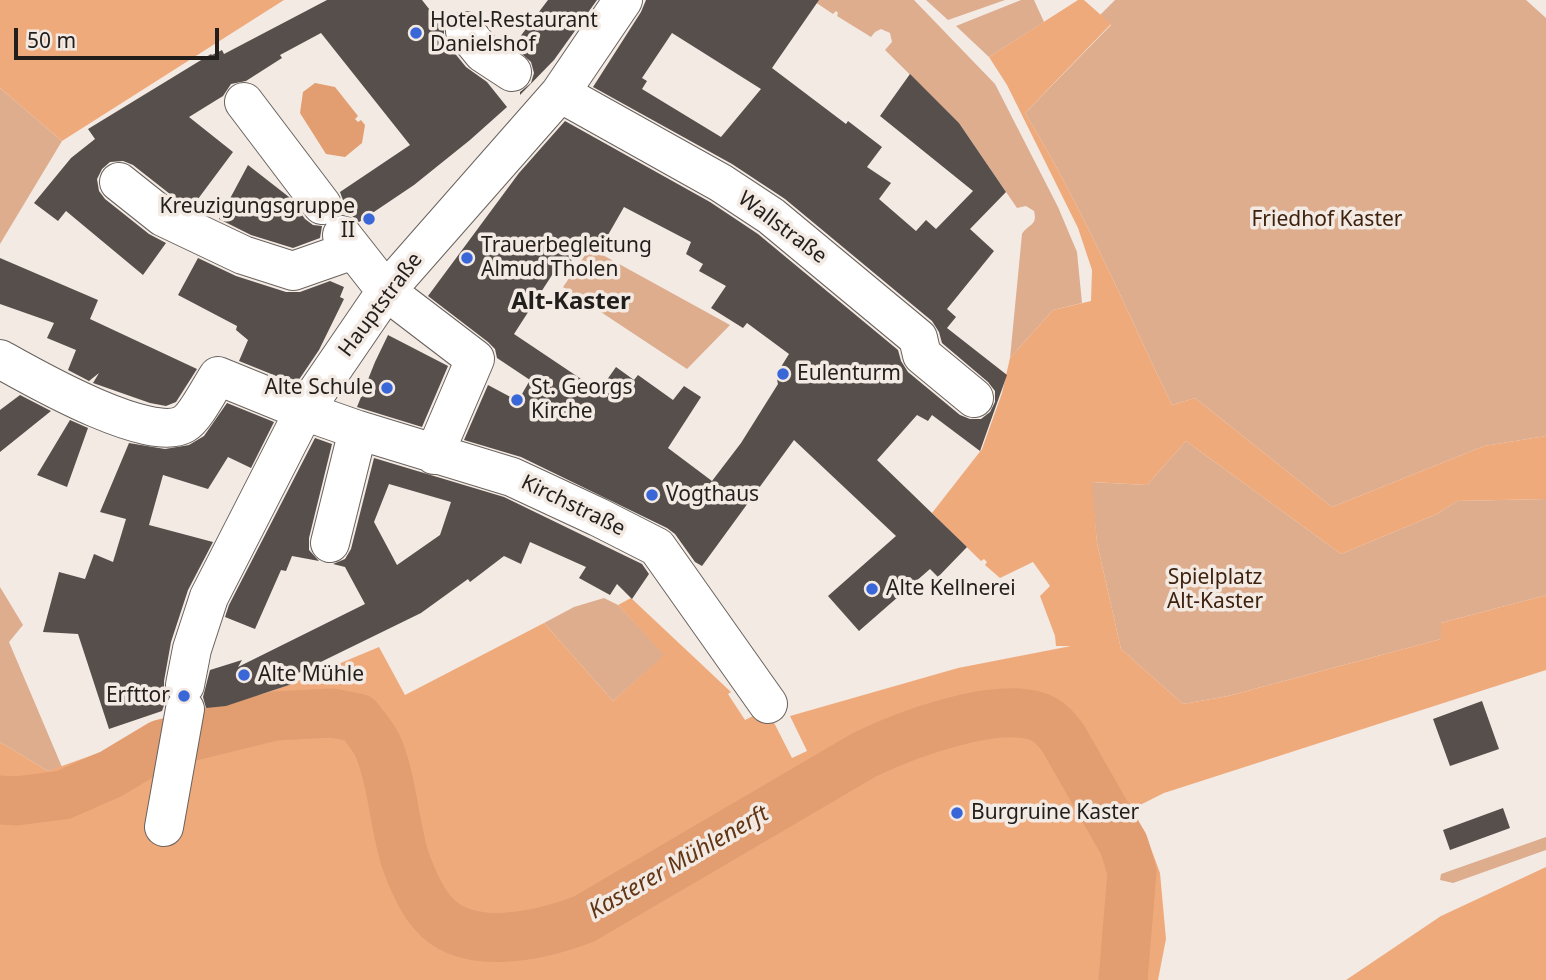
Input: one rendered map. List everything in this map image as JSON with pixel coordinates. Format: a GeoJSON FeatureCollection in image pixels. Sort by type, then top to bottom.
{"type":"FeatureCollection","features":[{"type":"Feature","properties":{"kind":"street","name":"Hauptstraße"},"geometry":{"type":"LineString","coordinates":[[164,827],[192,649],[209,597],[304,411],[386,291],[538,89],[623,0]]}},
{"type":"Feature","properties":{"kind":"street","name":"Wallstraße"},"geometry":{"type":"LineString","coordinates":[[465,31],[483,53],[538,89],[721,183],[771,216],[918,338],[922,355],[974,398]]}},
{"type":"Feature","properties":{"kind":"street"},"geometry":{"type":"LineString","coordinates":[[244,102],[386,291],[475,359],[434,455]]}},
{"type":"Feature","properties":{"kind":"street"},"geometry":{"type":"LineString","coordinates":[[119,183],[163,217],[243,255],[293,271],[339,230]]}},
{"type":"Feature","properties":{"kind":"street","name":"Kirchstraße"},"geometry":{"type":"LineString","coordinates":[[0,359],[94,407],[132,422],[165,429],[188,422],[218,376],[358,430],[512,477],[656,547],[772,709]]}},
{"type":"Feature","properties":{"kind":"street"},"geometry":{"type":"LineString","coordinates":[[330,543],[358,430]]}},
{"type":"Feature","properties":{"kind":"green space"},"geometry":{"type":"Polygon","coordinates":[[[812,0],[914,0],[995,84],[1058,207],[1077,252],[1082,303],[1053,310],[1010,358],[1022,234],[1034,222],[1034,211],[1026,206],[1017,208],[959,123],[885,50],[892,42],[890,33],[881,29],[871,37],[837,16],[836,11],[833,14],[812,0]]]}},
{"type":"Feature","properties":{"kind":"green space"},"geometry":{"type":"Polygon","coordinates":[[[926,0],[1005,0],[948,20],[926,0]]]}},
{"type":"Feature","properties":{"kind":"green space"},"geometry":{"type":"Polygon","coordinates":[[[1021,0],[1034,0],[1044,22],[989,57],[956,26],[1021,0]]]}},
{"type":"Feature","properties":{"kind":"green space","name":"Friedhof Kaster"},"geometry":{"type":"Polygon","coordinates":[[[1115,0],[1526,0],[1546,18],[1546,436],[1484,446],[1332,507],[1195,398],[1172,405],[1084,220],[1025,113],[1111,25],[1100,15],[1115,0]]]}},
{"type":"Feature","properties":{"kind":"green space"},"geometry":{"type":"Polygon","coordinates":[[[0,88],[62,141],[0,244],[0,88]]]}},
{"type":"Feature","properties":{"kind":"green space"},"geometry":{"type":"Polygon","coordinates":[[[590,248],[730,325],[687,369],[563,287],[590,248]]]}},
{"type":"Feature","properties":{"kind":"green space","name":"Spielplatz Alt-Kaster"},"geometry":{"type":"Polygon","coordinates":[[[1186,441],[1341,554],[1437,514],[1457,501],[1546,499],[1546,595],[1441,623],[1441,639],[1228,696],[1183,704],[1121,649],[1097,543],[1091,482],[1147,485],[1186,441]]]}},
{"type":"Feature","properties":{"kind":"green space"},"geometry":{"type":"Polygon","coordinates":[[[0,587],[23,625],[9,642],[62,767],[48,771],[0,742],[0,587]]]}},
{"type":"Feature","properties":{"kind":"green space"},"geometry":{"type":"Polygon","coordinates":[[[604,598],[618,605],[665,655],[613,701],[544,623],[574,607],[604,598]]]}},
{"type":"Feature","properties":{"kind":"green space"},"geometry":{"type":"Polygon","coordinates":[[[1546,837],[1546,850],[1453,883],[1440,880],[1441,874],[1546,837]]]}},
{"type":"Feature","properties":{"kind":"shaded area"},"geometry":{"type":"Polygon","coordinates":[[[0,0],[284,0],[62,141],[0,88],[0,0]]]}},
{"type":"Feature","properties":{"kind":"shaded area"},"geometry":{"type":"Polygon","coordinates":[[[1078,0],[1084,0],[1111,24],[1025,113],[1084,220],[1172,405],[1195,398],[1332,507],[1484,446],[1546,436],[1546,499],[1457,501],[1437,514],[1341,554],[1186,441],[1147,485],[1092,482],[1097,543],[1121,649],[1183,704],[1228,696],[1441,639],[1441,623],[1546,595],[1546,670],[1164,793],[1130,810],[1145,832],[1160,873],[1166,939],[1158,980],[0,980],[0,742],[48,771],[288,685],[379,647],[405,695],[544,623],[613,701],[664,655],[618,605],[631,598],[731,692],[728,694],[745,720],[767,709],[792,758],[807,751],[790,716],[958,668],[1071,646],[1056,646],[1040,596],[1050,586],[1033,562],[1000,578],[985,565],[987,562],[984,559],[981,561],[932,513],[982,449],[1002,393],[1010,358],[1053,310],[1091,301],[1092,270],[1078,228],[1007,85],[989,57],[1078,0]]]}},
{"type":"Feature","properties":{"kind":"shaded area"},"geometry":{"type":"Polygon","coordinates":[[[315,83],[335,87],[358,116],[355,119],[358,122],[361,120],[365,125],[362,143],[345,157],[326,154],[300,113],[303,92],[315,83]]]}},
{"type":"Feature","properties":{"kind":"shaded area"},"geometry":{"type":"Polygon","coordinates":[[[1546,867],[1546,980],[1346,980],[1441,916],[1546,867]]]}},
{"type":"Feature","properties":{"kind":"building"},"geometry":{"type":"Polygon","coordinates":[[[327,0],[422,0],[444,28],[448,45],[466,67],[487,82],[507,107],[414,185],[359,222],[351,215],[342,214],[344,203],[340,192],[410,145],[321,33],[280,55],[282,58],[246,81],[231,84],[223,96],[189,117],[233,152],[192,207],[175,198],[133,165],[123,161],[110,162],[102,169],[97,179],[99,191],[105,199],[149,234],[166,243],[143,275],[66,211],[58,221],[34,203],[71,158],[95,139],[88,129],[211,54],[222,50],[224,54],[327,0]]]}},
{"type":"Feature","properties":{"kind":"building"},"geometry":{"type":"Polygon","coordinates":[[[548,0],[597,0],[554,60],[520,95],[531,83],[534,73],[531,62],[513,46],[548,0]]]}},
{"type":"Feature","properties":{"kind":"building"},"geometry":{"type":"Polygon","coordinates":[[[646,0],[819,0],[772,68],[846,124],[848,121],[882,147],[867,167],[891,183],[879,199],[916,231],[926,220],[936,229],[973,191],[880,116],[910,74],[959,123],[1006,192],[970,229],[994,251],[947,309],[956,317],[947,328],[1007,375],[980,451],[932,415],[928,421],[917,415],[877,460],[967,547],[938,577],[930,569],[859,631],[828,596],[896,536],[794,440],[702,566],[695,562],[675,534],[667,528],[521,457],[464,440],[488,385],[518,401],[530,380],[497,358],[495,349],[488,342],[428,296],[519,173],[565,121],[710,202],[758,234],[898,350],[908,372],[960,415],[981,419],[990,412],[995,402],[995,391],[988,382],[942,343],[932,321],[785,199],[732,164],[593,87],[646,0]],[[672,33],[642,78],[647,81],[642,89],[721,137],[761,89],[672,33]],[[624,207],[600,249],[585,239],[570,263],[563,258],[514,334],[599,391],[616,367],[634,380],[638,375],[673,400],[684,386],[701,397],[668,448],[712,481],[741,443],[778,384],[776,375],[789,354],[747,323],[743,328],[711,308],[726,286],[699,271],[703,264],[686,254],[691,242],[624,207]]]}},
{"type":"Feature","properties":{"kind":"building"},"geometry":{"type":"Polygon","coordinates":[[[248,165],[289,197],[305,219],[313,225],[322,226],[320,238],[293,248],[251,235],[219,219],[248,165]]]}},
{"type":"Feature","properties":{"kind":"building"},"geometry":{"type":"Polygon","coordinates":[[[0,258],[98,300],[90,319],[197,369],[176,402],[166,406],[150,403],[93,383],[99,373],[89,381],[68,370],[76,350],[47,338],[54,323],[0,304],[0,258]]]}},
{"type":"Feature","properties":{"kind":"building"},"geometry":{"type":"Polygon","coordinates":[[[198,258],[236,276],[286,292],[300,292],[330,281],[344,287],[340,297],[344,299],[319,350],[296,384],[239,361],[248,340],[236,330],[237,326],[178,295],[198,258]]]}},
{"type":"Feature","properties":{"kind":"building","name":"Alte Schule"},"geometry":{"type":"Polygon","coordinates":[[[388,335],[448,366],[422,427],[357,407],[388,335]]]}},
{"type":"Feature","properties":{"kind":"building"},"geometry":{"type":"Polygon","coordinates":[[[20,395],[51,411],[0,452],[0,410],[20,395]]]}},
{"type":"Feature","properties":{"kind":"building"},"geometry":{"type":"Polygon","coordinates":[[[227,403],[274,422],[251,468],[228,457],[208,489],[163,475],[149,525],[213,542],[188,590],[171,642],[164,681],[167,697],[162,711],[109,729],[78,634],[43,632],[59,572],[85,579],[94,554],[113,562],[126,519],[100,512],[129,443],[165,449],[189,445],[204,436],[227,403]]]}},
{"type":"Feature","properties":{"kind":"building"},"geometry":{"type":"Polygon","coordinates":[[[70,420],[88,428],[67,487],[37,475],[70,420]]]}},
{"type":"Feature","properties":{"kind":"building"},"geometry":{"type":"Polygon","coordinates":[[[315,438],[332,444],[309,538],[309,550],[319,561],[292,556],[286,571],[281,570],[255,629],[225,617],[229,605],[315,438]]]}},
{"type":"Feature","properties":{"kind":"building"},"geometry":{"type":"Polygon","coordinates":[[[374,458],[504,497],[642,564],[649,574],[632,599],[617,584],[610,595],[579,578],[586,567],[530,542],[521,564],[504,556],[470,582],[468,579],[421,613],[290,677],[292,684],[226,706],[206,708],[203,697],[210,670],[242,660],[238,667],[365,604],[345,567],[333,564],[345,559],[351,549],[374,458]],[[389,484],[374,522],[397,565],[440,535],[451,502],[389,484]]]}},
{"type":"Feature","properties":{"kind":"building"},"geometry":{"type":"Polygon","coordinates":[[[1482,701],[1499,749],[1450,766],[1433,719],[1482,701]]]}},
{"type":"Feature","properties":{"kind":"building"},"geometry":{"type":"Polygon","coordinates":[[[1503,808],[1510,828],[1450,850],[1443,830],[1503,808]]]}},
{"type":"Feature","properties":{"kind":"waterway","name":"Kasterer Mühlenerft"},"geometry":{"type":"LineString","coordinates":[[0,800],[16,801],[63,795],[111,774],[161,744],[275,716],[332,713],[358,718],[379,749],[405,859],[416,887],[432,912],[447,925],[464,933],[505,937],[547,931],[584,919],[881,747],[950,722],[999,713],[1021,713],[1043,719],[1061,735],[1124,845],[1132,872],[1123,980]]}},
{"type":"Feature","properties":{"kind":"place","name":"Hotel-Restaurant Danielshof"},"geometry":{"type":"Point","coordinates":[416,33]}},
{"type":"Feature","properties":{"kind":"place","name":"Kreuzigungsgruppe II"},"geometry":{"type":"Point","coordinates":[369,219]}},
{"type":"Feature","properties":{"kind":"place","name":"Trauerbegleitung Almud Tholen"},"geometry":{"type":"Point","coordinates":[467,258]}},
{"type":"Feature","properties":{"kind":"place","name":"Eulenturm"},"geometry":{"type":"Point","coordinates":[783,374]}},
{"type":"Feature","properties":{"kind":"place","name":"Alte Schule"},"geometry":{"type":"Point","coordinates":[387,388]}},
{"type":"Feature","properties":{"kind":"place","name":"St. Georgs Kirche"},"geometry":{"type":"Point","coordinates":[517,400]}},
{"type":"Feature","properties":{"kind":"place","name":"Vogthaus"},"geometry":{"type":"Point","coordinates":[652,495]}},
{"type":"Feature","properties":{"kind":"place","name":"Alte Kellnerei"},"geometry":{"type":"Point","coordinates":[872,589]}},
{"type":"Feature","properties":{"kind":"place","name":"Alte Mühle"},"geometry":{"type":"Point","coordinates":[244,675]}},
{"type":"Feature","properties":{"kind":"place","name":"Erfttor"},"geometry":{"type":"Point","coordinates":[184,696]}},
{"type":"Feature","properties":{"kind":"place","name":"Burgruine Kaster"},"geometry":{"type":"Point","coordinates":[957,813]}},
{"type":"Feature","properties":{"kind":"district","name":"Alt-Kaster"},"geometry":{"type":"Point","coordinates":[571,302]}}]}
